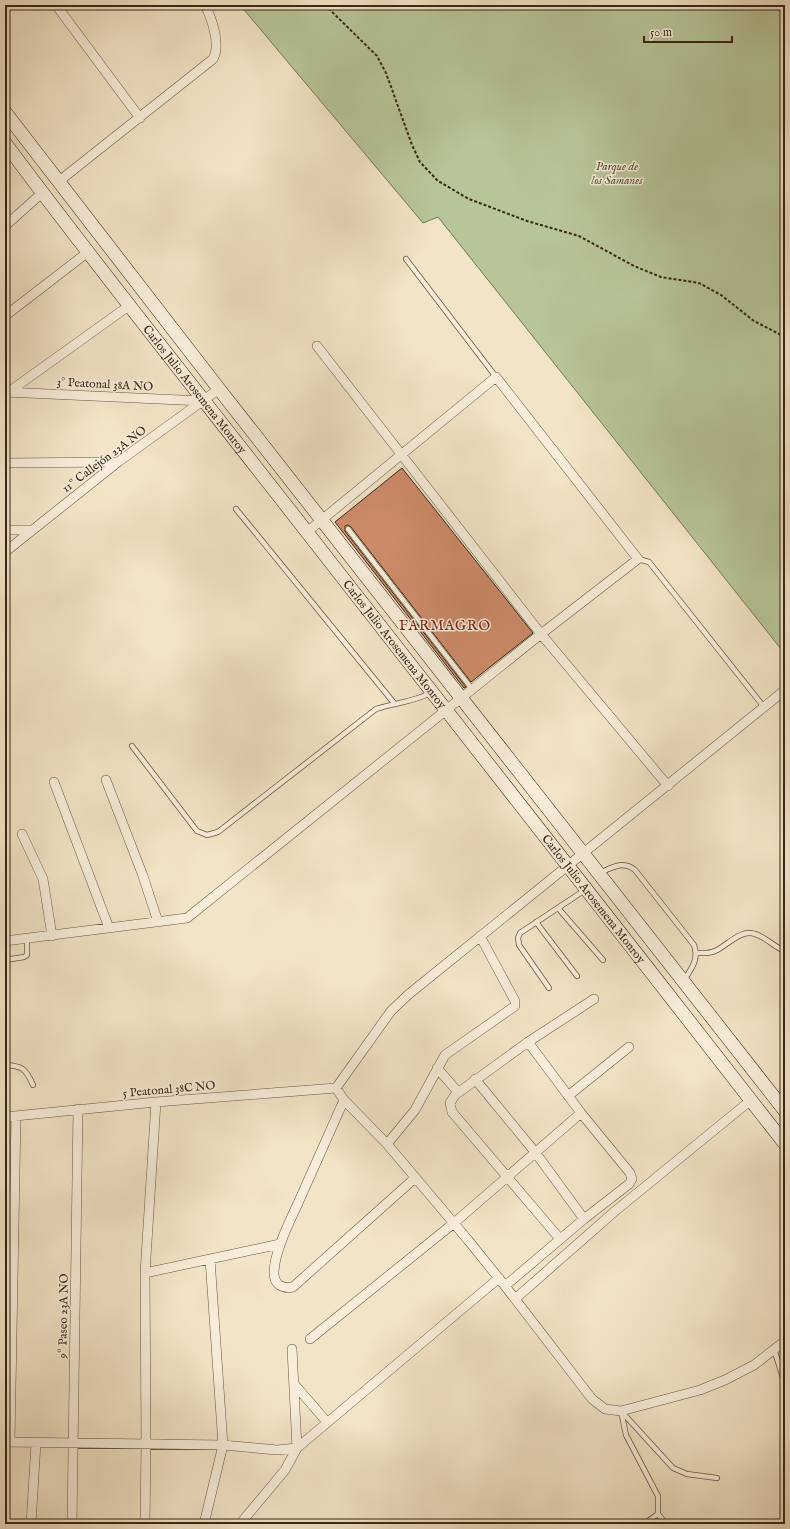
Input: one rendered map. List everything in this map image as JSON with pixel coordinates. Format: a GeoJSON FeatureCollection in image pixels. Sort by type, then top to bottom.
{"type":"FeatureCollection","features":[{"type":"Feature","properties":{"kind":"main road","name":"Carlos Julio Arosemena Monroy"},"geometry":{"type":"LineString","coordinates":[[5,112],[219,389],[785,1111]]}},
{"type":"Feature","properties":{"kind":"main road","name":"Carlos Julio Arosemena Monroy"},"geometry":{"type":"LineString","coordinates":[[5,143],[203,401],[785,1144]]}},
{"type":"Feature","properties":{"kind":"street"},"geometry":{"type":"LineString","coordinates":[[56,5],[140,118]]}},
{"type":"Feature","properties":{"kind":"street"},"geometry":{"type":"LineString","coordinates":[[58,182],[213,59],[217,50],[216,42],[212,20],[205,5]]}},
{"type":"Feature","properties":{"kind":"street"},"geometry":{"type":"LineString","coordinates":[[5,226],[42,193]]}},
{"type":"Feature","properties":{"kind":"street"},"geometry":{"type":"LineString","coordinates":[[5,316],[88,252]]}},
{"type":"Feature","properties":{"kind":"street"},"geometry":{"type":"LineString","coordinates":[[7,389],[130,305]]}},
{"type":"Feature","properties":{"kind":"street"},"geometry":{"type":"LineString","coordinates":[[317,346],[541,634],[668,786]]}},
{"type":"Feature","properties":{"kind":"street"},"geometry":{"type":"LineString","coordinates":[[5,941],[187,918],[541,634],[638,559],[496,377],[307,532]]}},
{"type":"Feature","properties":{"kind":"street","name":"3° Peatonal 38A NO"},"geometry":{"type":"LineString","coordinates":[[7,389],[203,401]]}},
{"type":"Feature","properties":{"kind":"street","name":"11º Callejón 23A NO"},"geometry":{"type":"LineString","coordinates":[[5,552],[118,462],[219,389]]}},
{"type":"Feature","properties":{"kind":"street"},"geometry":{"type":"LineString","coordinates":[[5,463],[118,462]]}},
{"type":"Feature","properties":{"kind":"street"},"geometry":{"type":"LineString","coordinates":[[5,530],[32,530]]}},
{"type":"Feature","properties":{"kind":"street"},"geometry":{"type":"LineString","coordinates":[[785,690],[409,994],[391,1011],[336,1088],[344,1100],[386,1144],[454,1223],[499,1278],[592,1399],[605,1409],[621,1411],[700,1390],[725,1380],[754,1365],[785,1341]]}},
{"type":"Feature","properties":{"kind":"street"},"geometry":{"type":"LineString","coordinates":[[106,780],[143,876],[158,922]]}},
{"type":"Feature","properties":{"kind":"street"},"geometry":{"type":"LineString","coordinates":[[54,782],[109,928]]}},
{"type":"Feature","properties":{"kind":"street"},"geometry":{"type":"LineString","coordinates":[[22,834],[43,879],[52,936]]}},
{"type":"Feature","properties":{"kind":"street"},"geometry":{"type":"LineString","coordinates":[[386,1144],[414,1110],[445,1055],[515,1006],[515,1000],[480,936]]}},
{"type":"Feature","properties":{"kind":"street"},"geometry":{"type":"LineString","coordinates":[[560,1239],[452,1112],[450,1103],[458,1092],[475,1079],[594,999]]}},
{"type":"Feature","properties":{"kind":"street"},"geometry":{"type":"LineString","coordinates":[[505,1286],[560,1239],[629,1184],[632,1179],[630,1173],[581,1113],[528,1042]]}},
{"type":"Feature","properties":{"kind":"street"},"geometry":{"type":"LineString","coordinates":[[568,1096],[629,1047]]}},
{"type":"Feature","properties":{"kind":"street"},"geometry":{"type":"LineString","coordinates":[[437,1068],[458,1092]]}},
{"type":"Feature","properties":{"kind":"street"},"geometry":{"type":"LineString","coordinates":[[475,1079],[535,1152],[584,1220]]}},
{"type":"Feature","properties":{"kind":"street","name":"5 Peatonal 38C NO"},"geometry":{"type":"LineString","coordinates":[[5,1117],[156,1102],[336,1088]]}},
{"type":"Feature","properties":{"kind":"street"},"geometry":{"type":"LineString","coordinates":[[344,1100],[280,1244],[274,1273],[275,1280],[280,1286],[286,1288],[293,1286],[415,1178]]}},
{"type":"Feature","properties":{"kind":"street"},"geometry":{"type":"LineString","coordinates":[[515,1299],[614,1212],[751,1100]]}},
{"type":"Feature","properties":{"kind":"street"},"geometry":{"type":"LineString","coordinates":[[145,1524],[145,1273],[156,1102]]}},
{"type":"Feature","properties":{"kind":"street","name":"9º Paseo 23A NO"},"geometry":{"type":"LineString","coordinates":[[72,1524],[78,1109]]}},
{"type":"Feature","properties":{"kind":"street"},"geometry":{"type":"LineString","coordinates":[[310,1339],[454,1223],[581,1113]]}},
{"type":"Feature","properties":{"kind":"street"},"geometry":{"type":"LineString","coordinates":[[16,1116],[8,1442],[222,1445],[277,1450],[297,1448]]}},
{"type":"Feature","properties":{"kind":"street"},"geometry":{"type":"LineString","coordinates":[[145,1273],[280,1244]]}},
{"type":"Feature","properties":{"kind":"street"},"geometry":{"type":"LineString","coordinates":[[204,1524],[222,1445],[210,1259]]}},
{"type":"Feature","properties":{"kind":"street"},"geometry":{"type":"LineString","coordinates":[[240,1524],[285,1470],[297,1448],[499,1278]]}},
{"type":"Feature","properties":{"kind":"street"},"geometry":{"type":"LineString","coordinates":[[292,1349],[297,1448]]}},
{"type":"Feature","properties":{"kind":"street"},"geometry":{"type":"LineString","coordinates":[[294,1384],[327,1422]]}},
{"type":"Feature","properties":{"kind":"street"},"geometry":{"type":"LineString","coordinates":[[31,1524],[36,1443]]}},
{"type":"Feature","properties":{"kind":"lane"},"geometry":{"type":"LineString","coordinates":[[406,259],[496,377]]}},
{"type":"Feature","properties":{"kind":"lane"},"geometry":{"type":"LineString","coordinates":[[236,508],[394,703]]}},
{"type":"Feature","properties":{"kind":"lane"},"geometry":{"type":"LineString","coordinates":[[348,529],[472,689]]}},
{"type":"Feature","properties":{"kind":"lane"},"geometry":{"type":"LineString","coordinates":[[638,559],[649,562],[764,707]]}},
{"type":"Feature","properties":{"kind":"lane"},"geometry":{"type":"LineString","coordinates":[[132,746],[197,830],[208,835],[218,832],[376,709],[394,703],[421,698],[432,692]]}},
{"type":"Feature","properties":{"kind":"lane"},"geometry":{"type":"LineString","coordinates":[[599,873],[622,865],[629,865],[635,870],[694,945],[696,953],[695,960],[683,981]]}},
{"type":"Feature","properties":{"kind":"lane"},"geometry":{"type":"LineString","coordinates":[[548,988],[519,945],[518,938],[520,933],[586,889]]}},
{"type":"Feature","properties":{"kind":"lane"},"geometry":{"type":"LineString","coordinates":[[558,908],[603,960]]}},
{"type":"Feature","properties":{"kind":"lane"},"geometry":{"type":"LineString","coordinates":[[536,922],[577,976]]}},
{"type":"Feature","properties":{"kind":"lane"},"geometry":{"type":"LineString","coordinates":[[696,953],[716,951],[740,935],[747,933],[755,934],[785,951]]}},
{"type":"Feature","properties":{"kind":"lane"},"geometry":{"type":"LineString","coordinates":[[5,960],[24,957],[27,955],[27,938]]}},
{"type":"Feature","properties":{"kind":"lane"},"geometry":{"type":"LineString","coordinates":[[5,1065],[22,1068],[27,1072],[33,1085]]}},
{"type":"Feature","properties":{"kind":"lane"},"geometry":{"type":"LineString","coordinates":[[774,1349],[785,1384]]}},
{"type":"Feature","properties":{"kind":"lane"},"geometry":{"type":"LineString","coordinates":[[621,1411],[674,1468],[687,1474],[717,1478]]}},
{"type":"Feature","properties":{"kind":"lane"},"geometry":{"type":"LineString","coordinates":[[621,1411],[626,1435],[658,1496],[658,1514],[666,1524]]}},
{"type":"Feature","properties":{"kind":"lane"},"geometry":{"type":"LineString","coordinates":[[644,1524],[658,1514]]}},
{"type":"Feature","properties":{"kind":"lane"},"geometry":{"type":"LineString","coordinates":[[586,1524],[593,1522],[598,1524]]}},
{"type":"Feature","properties":{"kind":"path"},"geometry":{"type":"LineString","coordinates":[[325,5],[377,56],[386,73],[412,145],[420,162],[438,181],[469,199],[527,221],[579,236],[634,266],[661,277],[699,283],[722,295],[754,321],[785,337]]}},
{"type":"Feature","properties":{"kind":"green space","name":"Parque de los Samanes"},"geometry":{"type":"Polygon","coordinates":[[[240,5],[785,5],[785,654],[438,217],[423,223],[240,5]]]}},
{"type":"Feature","properties":{"kind":"building","name":"FARMAGRO"},"geometry":{"type":"Polygon","coordinates":[[[402,468],[533,633],[471,682],[351,527],[348,525],[345,526],[345,531],[466,687],[464,688],[335,522],[402,468]]]}},
{"type":"Feature","properties":{"kind":"district","name":"FARMAGRO"},"geometry":{"type":"Point","coordinates":[445,625]}}]}
